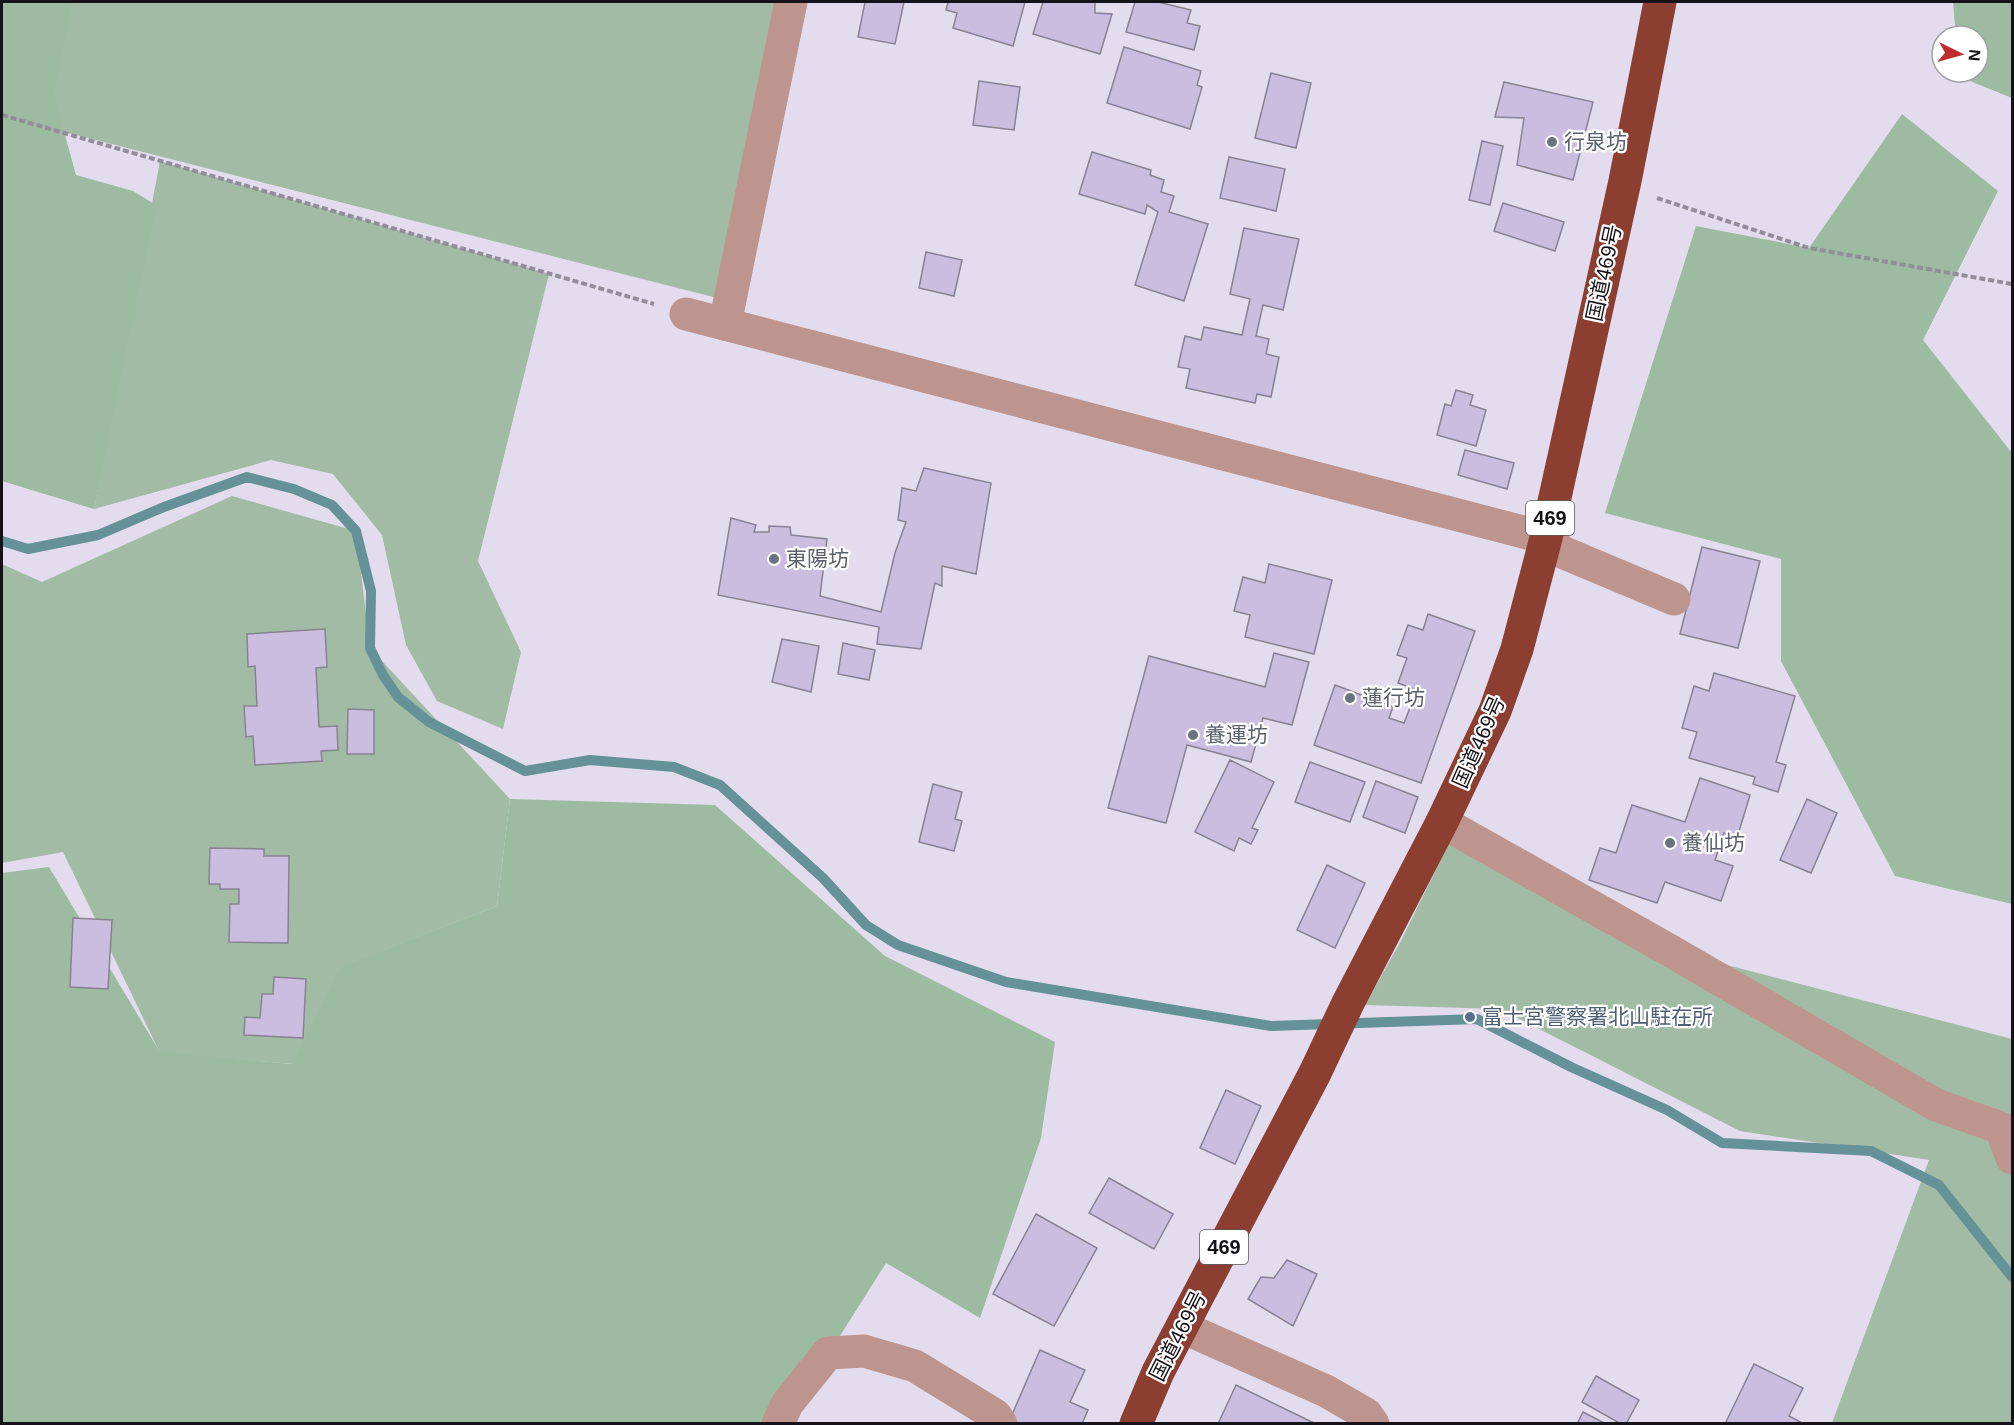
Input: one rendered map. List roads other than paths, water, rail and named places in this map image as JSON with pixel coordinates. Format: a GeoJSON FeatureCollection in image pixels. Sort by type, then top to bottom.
{"type":"FeatureCollection","features":[{"type":"Feature","properties":{"kind":"highway","name":"国道469号"},"geometry":{"type":"LineString","coordinates":[[1136,1424],[1158,1372],[1315,1073],[1348,1003],[1442,822],[1495,711],[1517,649],[1546,538],[1625,181],[1660,2]]}},
{"type":"Feature","properties":{"kind":"street"},"geometry":{"type":"LineString","coordinates":[[725,324],[791,2]]}},
{"type":"Feature","properties":{"kind":"street"},"geometry":{"type":"LineString","coordinates":[[686,314],[1546,538],[1562,552],[1674,599]]}},
{"type":"Feature","properties":{"kind":"street"},"geometry":{"type":"LineString","coordinates":[[1442,822],[1936,1105],[2001,1128],[2013,1158]]}},
{"type":"Feature","properties":{"kind":"street"},"geometry":{"type":"LineString","coordinates":[[1182,1327],[1326,1391],[1366,1414],[1373,1424]]}},
{"type":"Feature","properties":{"kind":"street"},"geometry":{"type":"LineString","coordinates":[[778,1424],[787,1404],[828,1353],[864,1351],[915,1366],[995,1415],[1001,1424]]}},
{"type":"Feature","properties":{"kind":"waterway"},"geometry":{"type":"LineString","coordinates":[[2,541],[28,549],[98,535],[164,507],[247,477],[294,489],[332,505],[356,531],[371,591],[370,648],[383,675],[398,697],[429,722],[525,771],[590,760],[674,767],[720,785],[823,878],[866,925],[898,945],[1006,982],[1271,1026],[1477,1019],[1571,1067],[1667,1110],[1722,1143],[1871,1151],[1939,1185],[2012,1277]]}},
{"type":"Feature","properties":{"kind":"place","name":"行泉坊"},"geometry":{"type":"Point","coordinates":[1552,142]}},
{"type":"Feature","properties":{"kind":"place","name":"東陽坊"},"geometry":{"type":"Point","coordinates":[774,559]}},
{"type":"Feature","properties":{"kind":"place","name":"蓮行坊"},"geometry":{"type":"Point","coordinates":[1350,698]}},
{"type":"Feature","properties":{"kind":"place","name":"養運坊"},"geometry":{"type":"Point","coordinates":[1193,735]}},
{"type":"Feature","properties":{"kind":"place","name":"養仙坊"},"geometry":{"type":"Point","coordinates":[1670,843]}},
{"type":"Feature","properties":{"kind":"place","name":"富士宮警察署北山駐在所"},"geometry":{"type":"Point","coordinates":[1470,1017]}}]}
